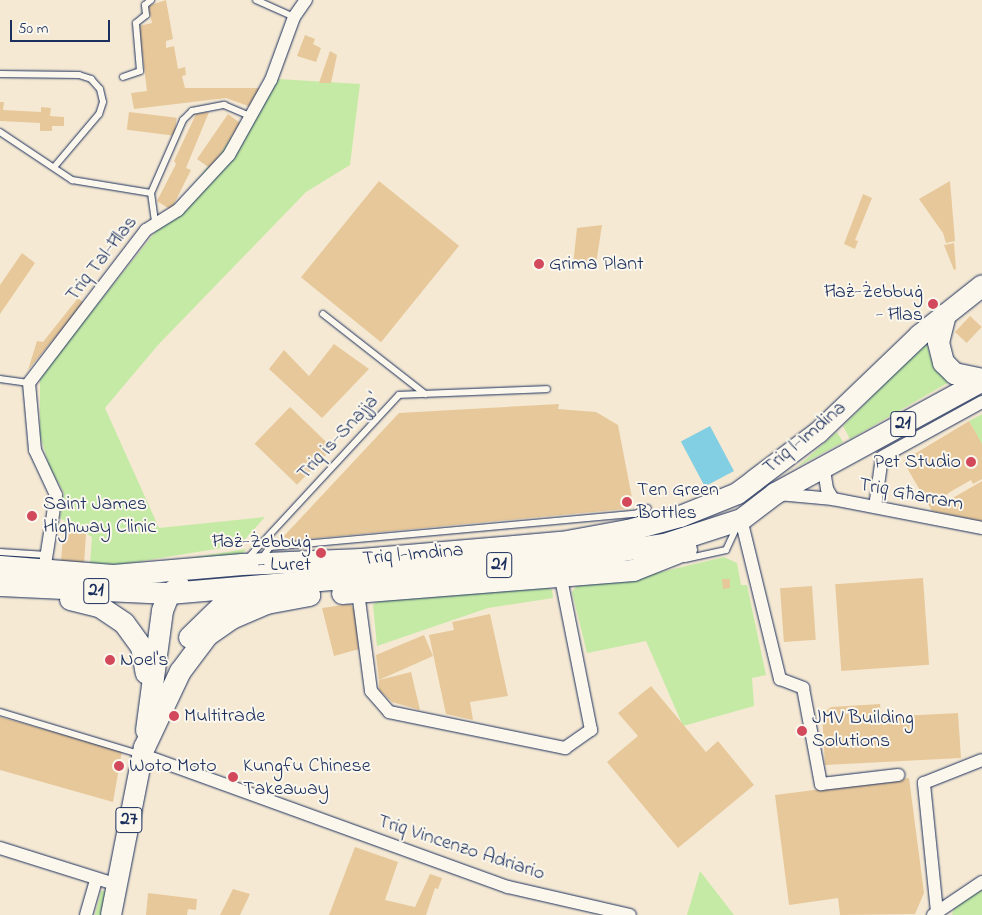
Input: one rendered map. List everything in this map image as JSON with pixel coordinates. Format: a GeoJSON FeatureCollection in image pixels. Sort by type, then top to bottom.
{"type":"FeatureCollection","features":[{"type":"Feature","properties":{"kind":"highway","name":"Triq l-Imdina"},"geometry":{"type":"LineString","coordinates":[[0,566],[46,563],[113,575],[249,564],[361,559],[561,542],[628,530],[680,516],[737,493],[818,432],[919,335],[972,296],[982,285]]}},
{"type":"Feature","properties":{"kind":"highway"},"geometry":{"type":"LineString","coordinates":[[946,314],[938,342],[943,362],[954,373],[982,380]]}},
{"type":"Feature","properties":{"kind":"highway","name":"Triq l-Imdina"},"geometry":{"type":"LineString","coordinates":[[0,585],[168,596],[620,552],[696,536],[731,522],[775,494],[824,470],[982,380]]}},
{"type":"Feature","properties":{"kind":"highway"},"geometry":{"type":"LineString","coordinates":[[144,751],[180,671],[207,635],[231,618],[266,603],[302,596],[561,578],[633,570],[682,552],[731,522]]}},
{"type":"Feature","properties":{"kind":"highway"},"geometry":{"type":"LineString","coordinates":[[168,596],[180,584],[202,577],[361,559]]}},
{"type":"Feature","properties":{"kind":"highway","name":"27"},"geometry":{"type":"LineString","coordinates":[[144,751],[167,673],[198,625],[230,602],[273,586]]}},
{"type":"Feature","properties":{"kind":"highway"},"geometry":{"type":"LineString","coordinates":[[23,588],[99,606],[121,620],[134,634],[146,665],[144,751]]}},
{"type":"Feature","properties":{"kind":"highway","name":"27"},"geometry":{"type":"LineString","coordinates":[[144,751],[155,651],[168,596]]}},
{"type":"Feature","properties":{"kind":"main road","name":"27"},"geometry":{"type":"LineString","coordinates":[[110,915],[106,882],[144,751]]}},
{"type":"Feature","properties":{"kind":"street","name":"Triq Tal-Ħlas"},"geometry":{"type":"LineString","coordinates":[[29,383],[155,222],[178,210],[230,155],[276,69],[294,17],[306,0]]}},
{"type":"Feature","properties":{"kind":"street"},"geometry":{"type":"LineString","coordinates":[[29,383],[35,450],[56,494],[46,563]]}},
{"type":"Feature","properties":{"kind":"street"},"geometry":{"type":"LineString","coordinates":[[874,507],[882,457],[982,402]]}},
{"type":"Feature","properties":{"kind":"street","name":"Triq Għarram"},"geometry":{"type":"LineString","coordinates":[[824,470],[827,489],[834,499]]}},
{"type":"Feature","properties":{"kind":"street","name":"Triq Għarram"},"geometry":{"type":"LineString","coordinates":[[775,494],[834,499],[982,528]]}},
{"type":"Feature","properties":{"kind":"street"},"geometry":{"type":"LineString","coordinates":[[731,522],[780,679],[803,688],[821,784],[898,775]]}},
{"type":"Feature","properties":{"kind":"street"},"geometry":{"type":"LineString","coordinates":[[358,592],[371,691],[389,712],[566,748],[591,730],[561,578]]}},
{"type":"Feature","properties":{"kind":"street","name":"Triq Vincenzo Adriario"},"geometry":{"type":"LineString","coordinates":[[144,751],[508,887],[630,915]]}},
{"type":"Feature","properties":{"kind":"street"},"geometry":{"type":"LineString","coordinates":[[982,760],[924,783],[935,914],[982,882]]}},
{"type":"Feature","properties":{"kind":"street"},"geometry":{"type":"LineString","coordinates":[[0,848],[106,882],[86,915]]}},
{"type":"Feature","properties":{"kind":"lane"},"geometry":{"type":"LineString","coordinates":[[123,77],[140,71],[136,24],[146,16],[145,5],[151,0]]}},
{"type":"Feature","properties":{"kind":"lane"},"geometry":{"type":"LineString","coordinates":[[256,0],[294,17]]}},
{"type":"Feature","properties":{"kind":"lane"},"geometry":{"type":"LineString","coordinates":[[0,74],[79,75],[91,79],[100,89],[103,102],[99,114],[55,166]]}},
{"type":"Feature","properties":{"kind":"lane"},"geometry":{"type":"LineString","coordinates":[[155,222],[151,193],[183,120],[192,111],[224,105],[252,117]]}},
{"type":"Feature","properties":{"kind":"lane"},"geometry":{"type":"LineString","coordinates":[[0,132],[55,166],[72,180],[84,184],[151,193]]}},
{"type":"Feature","properties":{"kind":"lane"},"geometry":{"type":"LineString","coordinates":[[323,314],[424,394]]}},
{"type":"Feature","properties":{"kind":"lane"},"geometry":{"type":"LineString","coordinates":[[0,379],[29,383]]}},
{"type":"Feature","properties":{"kind":"lane","name":"Triq is-Snajja'"},"geometry":{"type":"LineString","coordinates":[[249,564],[399,395],[547,389]]}},
{"type":"Feature","properties":{"kind":"lane"},"geometry":{"type":"LineString","coordinates":[[249,564],[270,548],[635,514],[648,508]]}},
{"type":"Feature","properties":{"kind":"lane"},"geometry":{"type":"LineString","coordinates":[[608,516],[628,530]]}},
{"type":"Feature","properties":{"kind":"lane","name":"Triq l-Imdina"},"geometry":{"type":"LineString","coordinates":[[0,552],[46,563]]}},
{"type":"Feature","properties":{"kind":"lane"},"geometry":{"type":"LineString","coordinates":[[0,712],[144,751]]}},
{"type":"Feature","properties":{"kind":"green space"},"geometry":{"type":"Polygon","coordinates":[[[278,79],[360,84],[350,165],[306,192],[158,345],[105,408],[159,528],[265,517],[240,545],[118,565],[90,564],[92,537],[60,518],[64,493],[50,468],[40,435],[40,376],[278,79]]]}},
{"type":"Feature","properties":{"kind":"green space"},"geometry":{"type":"Polygon","coordinates":[[[926,342],[934,369],[951,381],[850,439],[843,426],[926,342]]]}},
{"type":"Feature","properties":{"kind":"green space"},"geometry":{"type":"Polygon","coordinates":[[[982,414],[982,445],[969,421],[982,414]]]}},
{"type":"Feature","properties":{"kind":"green space"},"geometry":{"type":"Polygon","coordinates":[[[837,432],[843,442],[797,467],[837,432]]]}},
{"type":"Feature","properties":{"kind":"green space"},"geometry":{"type":"Polygon","coordinates":[[[246,549],[237,562],[183,559],[246,549]]]}},
{"type":"Feature","properties":{"kind":"green space"},"geometry":{"type":"Polygon","coordinates":[[[724,557],[737,563],[741,585],[747,585],[766,675],[752,678],[754,706],[683,726],[646,641],[587,653],[572,592],[578,584],[661,572],[724,557]]]}},
{"type":"Feature","properties":{"kind":"green space"},"geometry":{"type":"Polygon","coordinates":[[[544,585],[552,590],[553,598],[488,608],[377,646],[373,605],[380,599],[544,585]]]}},
{"type":"Feature","properties":{"kind":"green space"},"geometry":{"type":"Polygon","coordinates":[[[700,871],[734,915],[687,915],[700,871]]]}},
{"type":"Feature","properties":{"kind":"green space"},"geometry":{"type":"Polygon","coordinates":[[[982,890],[982,915],[952,915],[955,906],[982,890]]]}},
{"type":"Feature","properties":{"kind":"green space"},"geometry":{"type":"Polygon","coordinates":[[[101,891],[106,891],[103,915],[95,915],[101,891]]]}},
{"type":"Feature","properties":{"kind":"water"},"geometry":{"type":"Polygon","coordinates":[[[710,426],[734,471],[705,487],[681,441],[710,426]]]}},
{"type":"Feature","properties":{"kind":"building"},"geometry":{"type":"Polygon","coordinates":[[[166,0],[173,39],[166,41],[166,48],[174,46],[178,69],[185,67],[186,75],[182,76],[185,88],[261,88],[251,107],[226,98],[134,109],[131,93],[147,91],[139,26],[152,23],[148,6],[166,0]]]}},
{"type":"Feature","properties":{"kind":"building"},"geometry":{"type":"Polygon","coordinates":[[[305,35],[315,39],[313,44],[321,48],[316,62],[297,56],[305,35]]]}},
{"type":"Feature","properties":{"kind":"building"},"geometry":{"type":"Polygon","coordinates":[[[330,51],[337,55],[331,83],[319,83],[330,51]]]}},
{"type":"Feature","properties":{"kind":"building"},"geometry":{"type":"Polygon","coordinates":[[[0,102],[4,102],[3,110],[41,112],[41,107],[51,108],[50,116],[64,117],[64,126],[52,126],[52,131],[40,131],[40,123],[0,121],[0,102]]]}},
{"type":"Feature","properties":{"kind":"building"},"geometry":{"type":"Polygon","coordinates":[[[129,112],[177,118],[174,136],[127,130],[129,112]]]}},
{"type":"Feature","properties":{"kind":"building"},"geometry":{"type":"Polygon","coordinates":[[[209,112],[186,168],[191,170],[171,210],[157,201],[176,164],[174,161],[196,114],[209,112]]]}},
{"type":"Feature","properties":{"kind":"building"},"geometry":{"type":"Polygon","coordinates":[[[228,114],[240,123],[211,169],[197,159],[228,114]]]}},
{"type":"Feature","properties":{"kind":"building"},"geometry":{"type":"Polygon","coordinates":[[[379,181],[459,246],[381,342],[301,277],[379,181]]]}},
{"type":"Feature","properties":{"kind":"building"},"geometry":{"type":"Polygon","coordinates":[[[950,181],[955,241],[946,243],[943,233],[919,199],[950,181]]]}},
{"type":"Feature","properties":{"kind":"building"},"geometry":{"type":"Polygon","coordinates":[[[863,194],[872,198],[855,240],[858,241],[855,249],[844,244],[863,194]]]}},
{"type":"Feature","properties":{"kind":"building"},"geometry":{"type":"Polygon","coordinates":[[[602,225],[596,264],[573,265],[577,228],[602,225]]]}},
{"type":"Feature","properties":{"kind":"building"},"geometry":{"type":"Polygon","coordinates":[[[954,243],[956,269],[954,270],[944,245],[954,243]]]}},
{"type":"Feature","properties":{"kind":"building"},"geometry":{"type":"Polygon","coordinates":[[[22,253],[35,263],[0,314],[0,285],[22,253]]]}},
{"type":"Feature","properties":{"kind":"building"},"geometry":{"type":"Polygon","coordinates":[[[78,298],[84,303],[28,370],[37,341],[43,342],[78,298]]]}},
{"type":"Feature","properties":{"kind":"building"},"geometry":{"type":"Polygon","coordinates":[[[970,316],[982,327],[967,343],[955,332],[970,316]]]}},
{"type":"Feature","properties":{"kind":"building"},"geometry":{"type":"Polygon","coordinates":[[[334,344],[369,369],[322,418],[269,369],[284,350],[309,376],[334,344]]]}},
{"type":"Feature","properties":{"kind":"building"},"geometry":{"type":"Polygon","coordinates":[[[559,404],[558,409],[596,412],[618,425],[632,498],[625,509],[286,541],[284,536],[399,413],[559,404]]]}},
{"type":"Feature","properties":{"kind":"building"},"geometry":{"type":"Polygon","coordinates":[[[290,407],[332,448],[297,485],[255,444],[290,407]]]}},
{"type":"Feature","properties":{"kind":"building"},"geometry":{"type":"Polygon","coordinates":[[[969,421],[982,444],[982,479],[973,484],[971,480],[950,492],[940,500],[939,506],[982,481],[982,521],[932,511],[903,461],[969,421]]]}},
{"type":"Feature","properties":{"kind":"building"},"geometry":{"type":"Polygon","coordinates":[[[64,523],[86,534],[84,564],[61,562],[64,523]]]}},
{"type":"Feature","properties":{"kind":"building"},"geometry":{"type":"Polygon","coordinates":[[[923,578],[929,665],[841,671],[835,584],[923,578]]]}},
{"type":"Feature","properties":{"kind":"building"},"geometry":{"type":"Polygon","coordinates":[[[722,579],[730,579],[730,588],[723,589],[722,579]]]}},
{"type":"Feature","properties":{"kind":"building"},"geometry":{"type":"Polygon","coordinates":[[[812,586],[816,640],[784,642],[780,588],[812,586]]]}},
{"type":"Feature","properties":{"kind":"building"},"geometry":{"type":"Polygon","coordinates":[[[350,604],[355,610],[359,649],[334,656],[322,608],[350,604]]]}},
{"type":"Feature","properties":{"kind":"building"},"geometry":{"type":"Polygon","coordinates":[[[490,614],[508,696],[470,702],[473,720],[446,714],[429,635],[454,630],[452,622],[490,614]]]}},
{"type":"Feature","properties":{"kind":"building"},"geometry":{"type":"Polygon","coordinates":[[[424,635],[433,656],[379,680],[376,655],[424,635]]]}},
{"type":"Feature","properties":{"kind":"building"},"geometry":{"type":"Polygon","coordinates":[[[411,672],[420,710],[392,702],[379,690],[379,680],[411,672]]]}},
{"type":"Feature","properties":{"kind":"building"},"geometry":{"type":"Polygon","coordinates":[[[651,686],[706,752],[718,741],[754,785],[678,848],[607,762],[638,736],[618,713],[651,686]]]}},
{"type":"Feature","properties":{"kind":"building"},"geometry":{"type":"Polygon","coordinates":[[[880,704],[881,717],[958,713],[961,758],[825,765],[822,714],[831,707],[880,704]]]}},
{"type":"Feature","properties":{"kind":"building"},"geometry":{"type":"Polygon","coordinates":[[[0,717],[122,751],[113,802],[0,770],[0,717]]]}},
{"type":"Feature","properties":{"kind":"building"},"geometry":{"type":"Polygon","coordinates":[[[909,778],[924,893],[915,914],[840,915],[838,898],[789,905],[775,795],[909,778]]]}},
{"type":"Feature","properties":{"kind":"building"},"geometry":{"type":"Polygon","coordinates":[[[355,847],[398,862],[385,900],[415,907],[430,874],[442,878],[438,889],[435,888],[426,915],[329,915],[355,847]]]}},
{"type":"Feature","properties":{"kind":"building"},"geometry":{"type":"Polygon","coordinates":[[[233,889],[250,894],[240,915],[220,915],[233,889]]]}},
{"type":"Feature","properties":{"kind":"building"},"geometry":{"type":"Polygon","coordinates":[[[148,893],[197,899],[196,910],[188,909],[187,915],[146,915],[148,893]]]}},
{"type":"Feature","properties":{"kind":"place","name":"Grima Plant"},"geometry":{"type":"Point","coordinates":[539,264]}},
{"type":"Feature","properties":{"kind":"place","name":"Ħaż-Żebbuġ - Ħlas"},"geometry":{"type":"Point","coordinates":[933,304]}},
{"type":"Feature","properties":{"kind":"place","name":"Pet Studio"},"geometry":{"type":"Point","coordinates":[971,462]}},
{"type":"Feature","properties":{"kind":"place","name":"Ten Green Bottles"},"geometry":{"type":"Point","coordinates":[627,502]}},
{"type":"Feature","properties":{"kind":"place","name":"Saint James Highway Clinic"},"geometry":{"type":"Point","coordinates":[32,516]}},
{"type":"Feature","properties":{"kind":"place","name":"Ħaż-Żebbuġ - Luret"},"geometry":{"type":"Point","coordinates":[321,553]}},
{"type":"Feature","properties":{"kind":"place","name":"Noel's"},"geometry":{"type":"Point","coordinates":[110,660]}},
{"type":"Feature","properties":{"kind":"place","name":"Multitrade"},"geometry":{"type":"Point","coordinates":[174,716]}},
{"type":"Feature","properties":{"kind":"place","name":"JMV Building Solutions"},"geometry":{"type":"Point","coordinates":[802,731]}},
{"type":"Feature","properties":{"kind":"place","name":"Woto Moto"},"geometry":{"type":"Point","coordinates":[119,766]}},
{"type":"Feature","properties":{"kind":"place","name":"Kungfu Chinese Takeaway"},"geometry":{"type":"Point","coordinates":[233,777]}}]}
